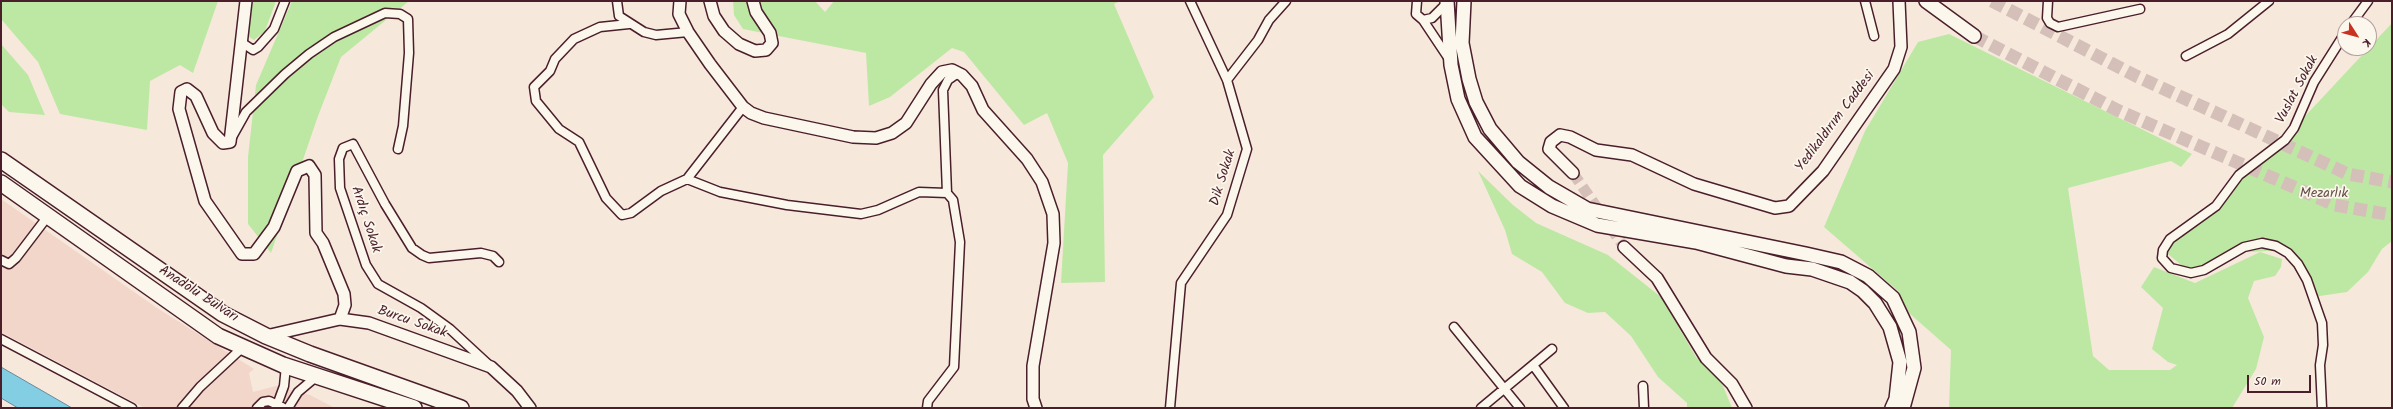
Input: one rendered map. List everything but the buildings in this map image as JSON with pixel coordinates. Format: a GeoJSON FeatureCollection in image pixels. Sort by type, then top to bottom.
{"type":"FeatureCollection","features":[{"type":"Feature","properties":{"kind":"highway","name":"Anadolu Bulvarı"},"geometry":{"type":"LineString","coordinates":[[1,160],[224,314],[266,336],[460,408]]}},
{"type":"Feature","properties":{"kind":"highway","name":"Anadolu Bulvarı"},"geometry":{"type":"LineString","coordinates":[[1,183],[218,336],[286,366],[414,408]]}},
{"type":"Feature","properties":{"kind":"main road"},"geometry":{"type":"LineString","coordinates":[[1464,1],[1462,43],[1469,79],[1476,102],[1490,128],[1518,162],[1549,187],[1587,209],[1841,262],[1868,276],[1893,298],[1909,332],[1914,368],[1903,408]]}},
{"type":"Feature","properties":{"kind":"main road"},"geometry":{"type":"LineString","coordinates":[[1926,1],[1974,36]]}},
{"type":"Feature","properties":{"kind":"main road"},"geometry":{"type":"LineString","coordinates":[[1447,2],[1451,61],[1458,99],[1475,137],[1520,186],[1552,206],[1597,225],[1696,242],[1786,266],[1812,269],[1850,282],[1863,291],[1875,303],[1890,327],[1900,362],[1896,399],[1892,408]]}},
{"type":"Feature","properties":{"kind":"street"},"geometry":{"type":"LineString","coordinates":[[230,142],[246,1]]}},
{"type":"Feature","properties":{"kind":"street"},"geometry":{"type":"LineString","coordinates":[[241,42],[253,50],[258,47],[274,29],[285,1]]}},
{"type":"Feature","properties":{"kind":"street"},"geometry":{"type":"LineString","coordinates":[[617,1],[619,16],[629,24],[644,32],[656,35],[688,32]]}},
{"type":"Feature","properties":{"kind":"street"},"geometry":{"type":"LineString","coordinates":[[680,1],[679,14],[688,32],[714,70],[743,107],[751,114],[764,118],[853,137],[876,138],[892,133],[906,123],[931,84],[942,72],[952,70],[958,73],[972,86],[983,110],[1031,165],[1042,182],[1053,214],[1054,243],[1033,366],[1033,399],[1036,408]]}},
{"type":"Feature","properties":{"kind":"street"},"geometry":{"type":"LineString","coordinates":[[710,1],[714,16],[724,31],[739,44],[755,50],[766,50],[772,43],[770,33],[756,12],[753,1]]}},
{"type":"Feature","properties":{"kind":"street","name":"Dik Sokak"},"geometry":{"type":"LineString","coordinates":[[1170,408],[1181,283],[1227,215],[1247,149],[1227,80],[1190,1]]}},
{"type":"Feature","properties":{"kind":"street"},"geometry":{"type":"LineString","coordinates":[[1227,80],[1258,40],[1269,20],[1286,1]]}},
{"type":"Feature","properties":{"kind":"street"},"geometry":{"type":"LineString","coordinates":[[1417,1],[1416,14],[1423,20],[1451,61]]}},
{"type":"Feature","properties":{"kind":"street"},"geometry":{"type":"LineString","coordinates":[[1865,1],[1874,36]]}},
{"type":"Feature","properties":{"kind":"street","name":"Yedikaldırım Caddesi"},"geometry":{"type":"LineString","coordinates":[[1573,173],[1549,149],[1551,142],[1560,135],[1570,137],[1596,150],[1632,155],[1701,186],[1775,208],[1789,206],[1823,170],[1894,69],[1901,47],[1899,1]]}},
{"type":"Feature","properties":{"kind":"street"},"geometry":{"type":"LineString","coordinates":[[2048,1],[2047,18],[2050,23],[2058,27],[2140,8]]}},
{"type":"Feature","properties":{"kind":"street"},"geometry":{"type":"LineString","coordinates":[[2186,56],[2228,34],[2269,1]]}},
{"type":"Feature","properties":{"kind":"street"},"geometry":{"type":"LineString","coordinates":[[2357,16],[2368,1]]}},
{"type":"Feature","properties":{"kind":"street"},"geometry":{"type":"LineString","coordinates":[[1423,20],[1432,18],[1447,2]]}},
{"type":"Feature","properties":{"kind":"street"},"geometry":{"type":"LineString","coordinates":[[230,142],[246,112],[285,74],[334,37],[353,29],[368,19],[385,13],[400,14],[408,19],[409,53],[403,126],[398,149]]}},
{"type":"Feature","properties":{"kind":"street"},"geometry":{"type":"LineString","coordinates":[[629,24],[600,27],[574,39],[555,58],[550,70],[534,87],[536,101],[559,128],[579,142],[606,198],[622,215],[631,213],[661,191],[687,179],[743,107]]}},
{"type":"Feature","properties":{"kind":"street","name":"Vuslat Sokak"},"geometry":{"type":"LineString","coordinates":[[2322,408],[2320,365],[2322,323],[2307,280],[2298,264],[2288,253],[2276,246],[2262,243],[2244,247],[2204,270],[2191,273],[2170,268],[2162,258],[2163,250],[2170,239],[2216,206],[2239,175],[2285,140],[2294,128],[2314,82],[2337,46]]}},
{"type":"Feature","properties":{"kind":"street"},"geometry":{"type":"LineString","coordinates":[[928,405],[954,367],[960,242],[953,200],[947,193],[943,90],[948,80],[958,73]]}},
{"type":"Feature","properties":{"kind":"street"},"geometry":{"type":"LineString","coordinates":[[230,142],[223,143],[213,133],[196,96],[186,90],[181,92],[179,109],[205,201],[242,254],[254,254],[274,227],[297,171],[309,166],[315,175],[316,233],[323,243],[344,294],[345,305],[340,319]]}},
{"type":"Feature","properties":{"kind":"street","name":"Ardıç Sokak"},"geometry":{"type":"LineString","coordinates":[[491,367],[450,330],[421,308],[378,284],[366,265],[340,188],[339,159],[343,148],[353,144],[385,204],[412,248],[429,258],[481,253],[493,256],[499,262]]}},
{"type":"Feature","properties":{"kind":"street"},"geometry":{"type":"LineString","coordinates":[[687,179],[720,192],[787,205],[861,214],[878,210],[919,192],[947,193]]}},
{"type":"Feature","properties":{"kind":"street"},"geometry":{"type":"LineString","coordinates":[[1,260],[9,264],[48,216]]}},
{"type":"Feature","properties":{"kind":"street"},"geometry":{"type":"LineString","coordinates":[[1624,247],[1657,278],[1706,358],[1732,384],[1746,408]]}},
{"type":"Feature","properties":{"kind":"street","name":"Burcu Sokak"},"geometry":{"type":"LineString","coordinates":[[266,336],[340,319],[369,323],[491,367],[517,391],[530,408]]}},
{"type":"Feature","properties":{"kind":"street"},"geometry":{"type":"LineString","coordinates":[[1454,327],[1520,408]]}},
{"type":"Feature","properties":{"kind":"street"},"geometry":{"type":"LineString","coordinates":[[1,339],[132,408]]}},
{"type":"Feature","properties":{"kind":"street"},"geometry":{"type":"LineString","coordinates":[[182,408],[200,387],[243,347]]}},
{"type":"Feature","properties":{"kind":"street"},"geometry":{"type":"LineString","coordinates":[[1481,408],[1552,349]]}},
{"type":"Feature","properties":{"kind":"street"},"geometry":{"type":"LineString","coordinates":[[1533,365],[1564,408]]}},
{"type":"Feature","properties":{"kind":"street"},"geometry":{"type":"LineString","coordinates":[[281,407],[286,366]]}},
{"type":"Feature","properties":{"kind":"street"},"geometry":{"type":"LineString","coordinates":[[281,407],[317,376]]}},
{"type":"Feature","properties":{"kind":"street"},"geometry":{"type":"LineString","coordinates":[[1643,386],[1644,408]]}},
{"type":"Feature","properties":{"kind":"street"},"geometry":{"type":"LineString","coordinates":[[257,408],[263,402],[269,401],[281,407]]}},
{"type":"Feature","properties":{"kind":"shaded area"},"geometry":{"type":"Polygon","coordinates":[[[1,199],[157,308],[254,369],[249,373],[253,392],[276,386],[310,395],[335,408],[145,408],[1,332],[1,199]]]}},
{"type":"Feature","properties":{"kind":"green space"},"geometry":{"type":"Polygon","coordinates":[[[1,1],[218,1],[193,73],[180,65],[150,81],[147,130],[60,114],[38,62],[1,19],[1,1]]]}},
{"type":"Feature","properties":{"kind":"green space"},"geometry":{"type":"Polygon","coordinates":[[[253,1],[276,1],[265,31],[254,40],[248,36],[253,1]]]}},
{"type":"Feature","properties":{"kind":"green space"},"geometry":{"type":"Polygon","coordinates":[[[292,1],[409,1],[341,57],[318,116],[271,253],[248,224],[248,157],[256,85],[292,1]]]}},
{"type":"Feature","properties":{"kind":"green space"},"geometry":{"type":"Polygon","coordinates":[[[733,1],[815,1],[825,12],[834,1],[1120,1],[1114,4],[1154,97],[1103,155],[1105,282],[1061,283],[1068,163],[1047,113],[1024,125],[964,52],[952,48],[890,97],[869,106],[866,53],[743,29],[734,15],[733,1]]]}},
{"type":"Feature","properties":{"kind":"green space","name":"Mezarlık"},"geometry":{"type":"Polygon","coordinates":[[[2392,23],[2392,241],[2382,249],[2368,272],[2347,292],[2313,297],[2282,250],[2234,253],[2191,273],[2163,250],[2216,206],[2294,128],[2361,56],[2377,56],[2377,39],[2392,23]]]}},
{"type":"Feature","properties":{"kind":"green space"},"geometry":{"type":"Polygon","coordinates":[[[1949,34],[2192,154],[2181,167],[2171,161],[2068,188],[2093,356],[2109,370],[2170,370],[2177,365],[2168,362],[2152,349],[2163,308],[2141,287],[2154,267],[2195,283],[2260,252],[2282,259],[2281,267],[2275,276],[2254,281],[2248,298],[2264,337],[2256,369],[2232,408],[1949,408],[1951,350],[1909,313],[1898,291],[1824,227],[1865,131],[1918,42],[1949,34]]]}},
{"type":"Feature","properties":{"kind":"green space"},"geometry":{"type":"Polygon","coordinates":[[[1,44],[28,75],[45,115],[9,112],[1,104],[1,44]]]}},
{"type":"Feature","properties":{"kind":"green space"},"geometry":{"type":"Polygon","coordinates":[[[1478,171],[1513,205],[1536,223],[1608,255],[1661,297],[1696,357],[1721,381],[1732,408],[1687,408],[1687,403],[1658,377],[1631,336],[1605,312],[1588,313],[1565,303],[1542,272],[1512,254],[1505,230],[1478,171]]]}},
{"type":"Feature","properties":{"kind":"water"},"geometry":{"type":"Polygon","coordinates":[[[1,367],[72,408],[18,408],[1,398],[1,367]]]}},
{"type":"Feature","properties":{"kind":"tunnel"},"geometry":{"type":"LineString","coordinates":[[1992,1],[2136,76],[2348,174],[2392,182]]}},
{"type":"Feature","properties":{"kind":"tunnel"},"geometry":{"type":"LineString","coordinates":[[1974,36],[2117,110],[2335,205],[2392,215]]}},
{"type":"Feature","properties":{"kind":"tunnel"},"geometry":{"type":"LineString","coordinates":[[1573,173],[1624,247]]}}]}
